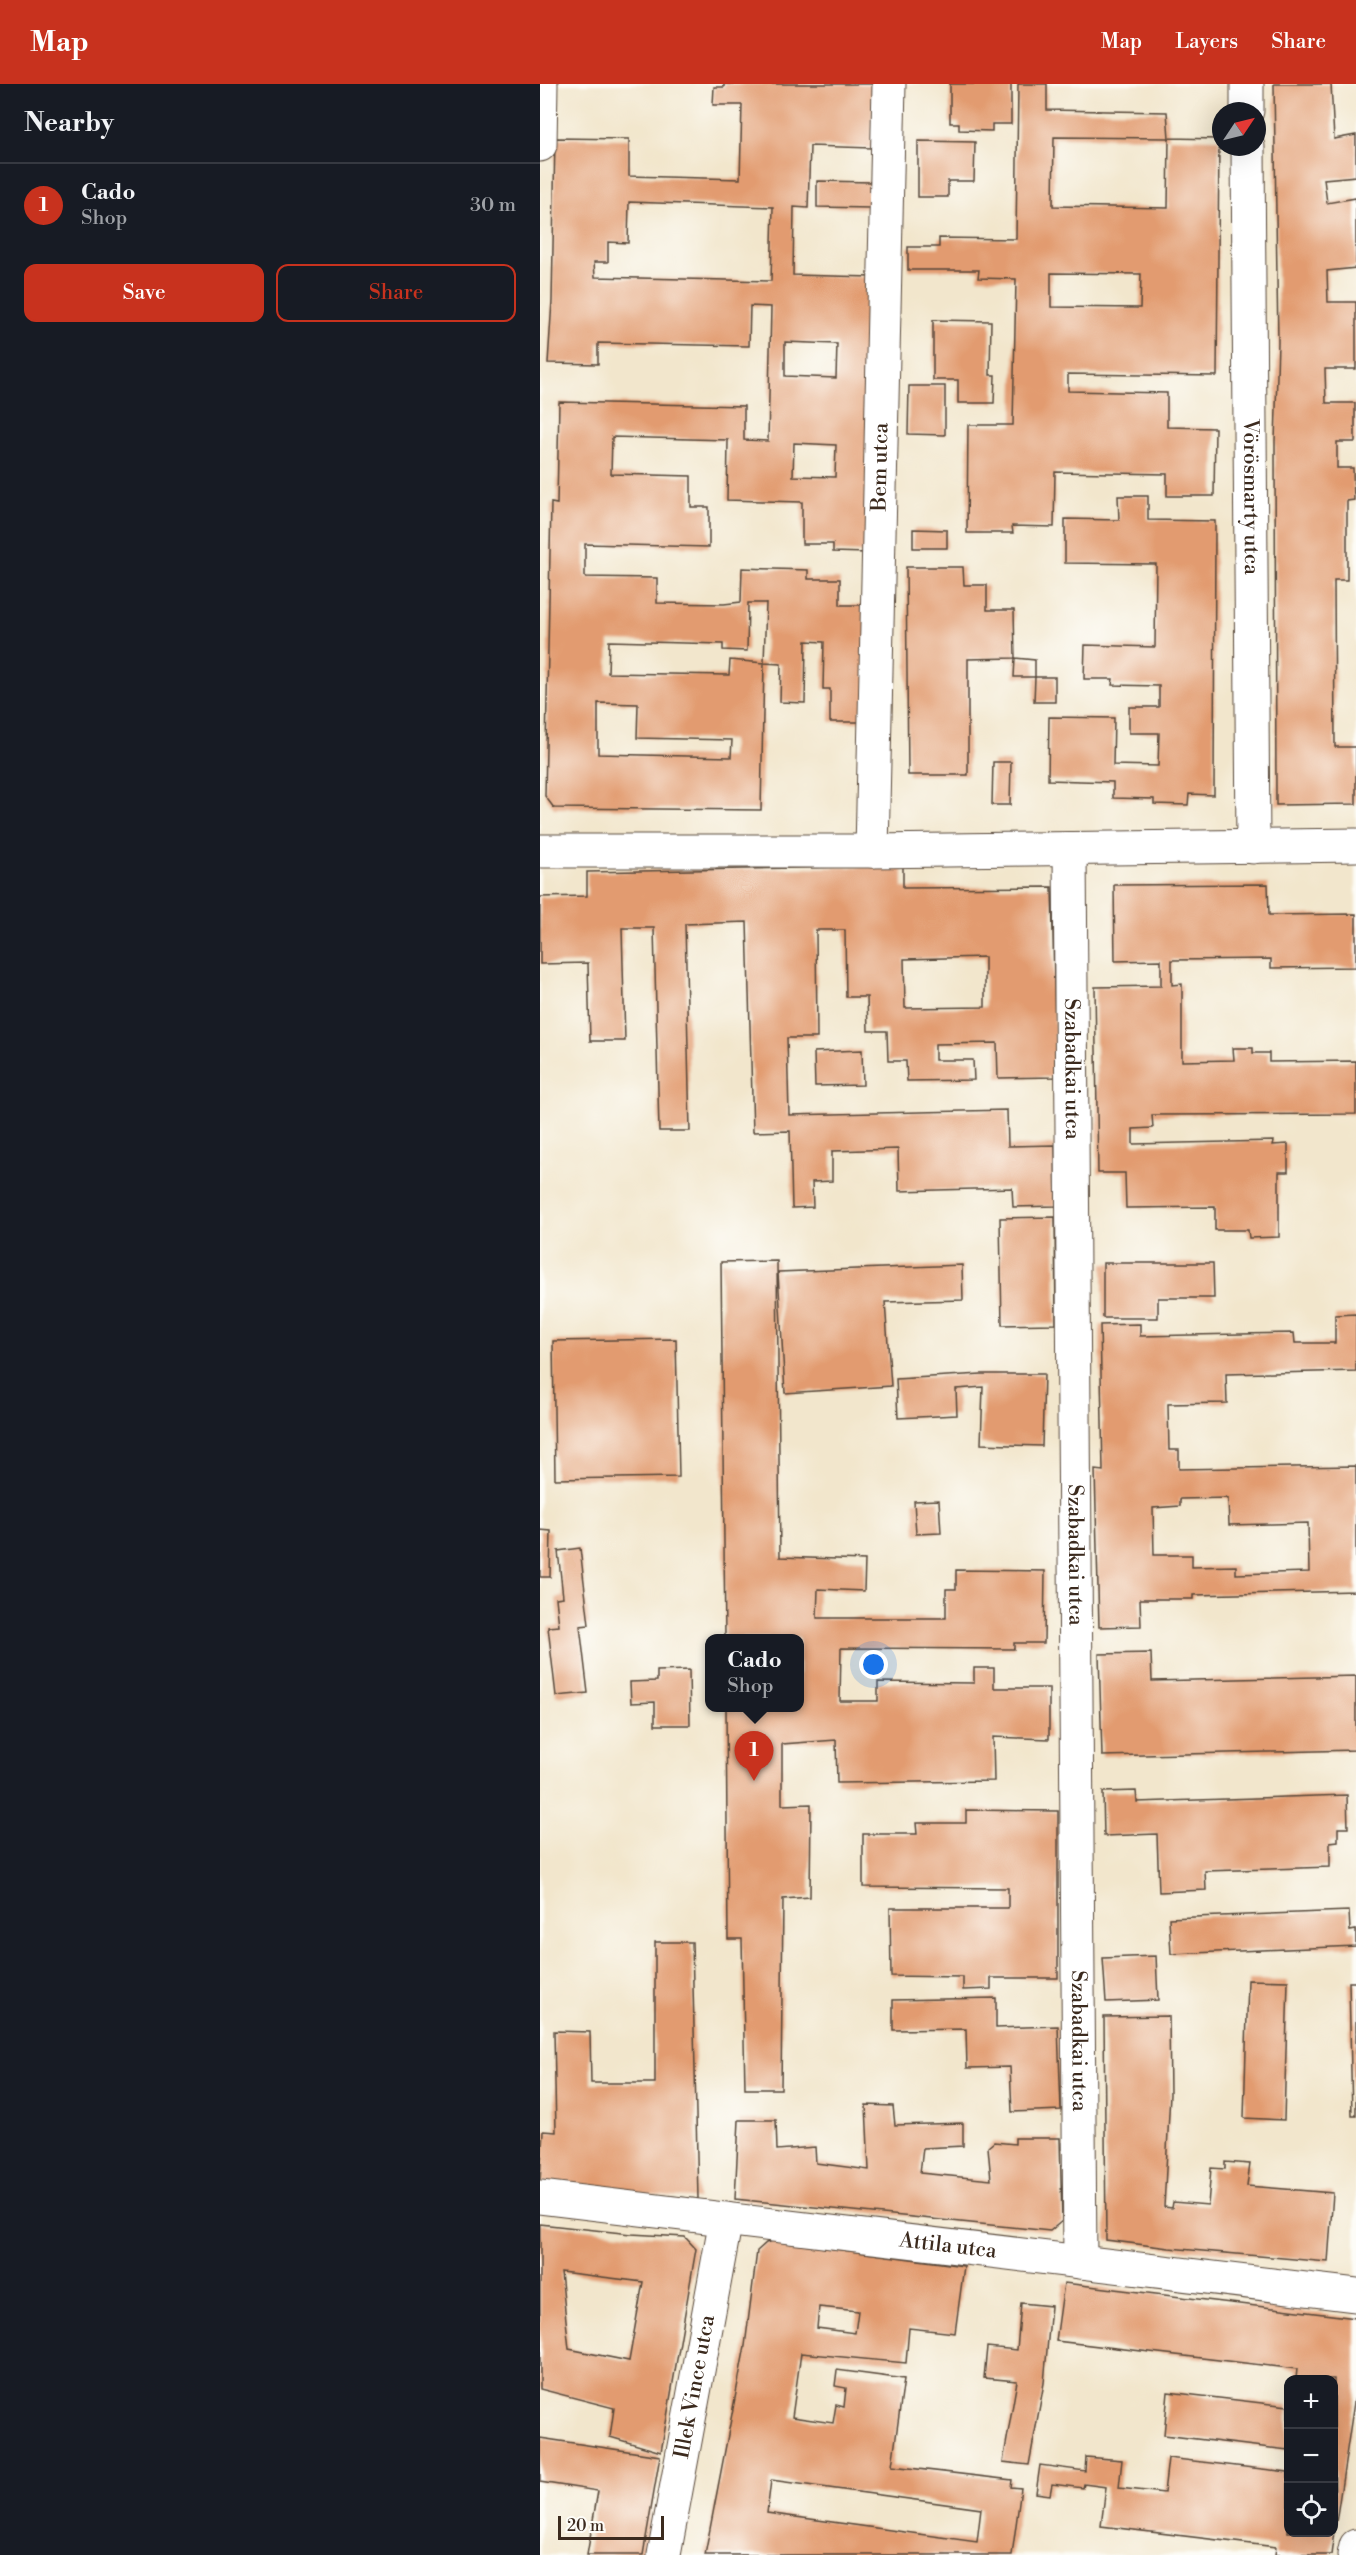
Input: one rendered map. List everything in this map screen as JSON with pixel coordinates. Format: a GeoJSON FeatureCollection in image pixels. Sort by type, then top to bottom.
{"type":"FeatureCollection","features":[{"type":"Feature","properties":{"kind":"street"},"geometry":{"type":"LineString","coordinates":[[540,145],[541,84]]}},
{"type":"Feature","properties":{"kind":"street","name":"Bem utca"},"geometry":{"type":"LineString","coordinates":[[872,851],[889,84]]}},
{"type":"Feature","properties":{"kind":"street"},"geometry":{"type":"LineString","coordinates":[[1247,84],[1247,102]]}},
{"type":"Feature","properties":{"kind":"street","name":"Vörösmarty utca"},"geometry":{"type":"LineString","coordinates":[[1248,156],[1253,847]]}},
{"type":"Feature","properties":{"kind":"street"},"geometry":{"type":"LineString","coordinates":[[540,851],[872,851],[1356,845]]}},
{"type":"Feature","properties":{"kind":"street","name":"Szabadkai utca"},"geometry":{"type":"LineString","coordinates":[[1070,849],[1080,2262]]}},
{"type":"Feature","properties":{"kind":"street","name":"Attila utca"},"geometry":{"type":"LineString","coordinates":[[540,2197],[1356,2295]]}},
{"type":"Feature","properties":{"kind":"street","name":"Illek Vince utca"},"geometry":{"type":"LineString","coordinates":[[664,2555],[726,2219]]}},
{"type":"Feature","properties":{"kind":"street"},"geometry":{"type":"LineString","coordinates":[[1354,2555],[1356,2546]]}},
{"type":"Feature","properties":{"kind":"building"},"geometry":{"type":"Polygon","coordinates":[[[724,84],[873,84],[872,148],[810,146],[808,208],[794,207],[793,275],[872,277],[867,553],[833,552],[833,544],[802,544],[802,502],[727,500],[728,440],[612,437],[611,474],[691,476],[691,507],[709,507],[709,547],[585,544],[585,577],[657,578],[657,603],[724,604],[741,602],[742,568],[808,570],[808,579],[840,579],[840,605],[870,605],[868,722],[830,722],[830,689],[823,689],[824,642],[806,641],[805,703],[780,702],[781,664],[764,663],[761,810],[554,808],[545,796],[551,503],[557,504],[559,402],[744,406],[744,440],[768,441],[771,307],[750,306],[749,346],[598,343],[598,364],[548,363],[552,301],[555,138],[629,139],[629,176],[740,179],[742,105],[713,105],[714,87],[724,87],[724,84]],[[629,202],[628,243],[608,242],[608,262],[594,262],[595,277],[771,281],[773,207],[629,202]],[[785,342],[785,376],[836,378],[837,344],[785,342]],[[794,443],[793,476],[835,477],[836,445],[794,443]],[[748,603],[747,651],[723,650],[723,644],[609,641],[608,673],[729,675],[730,660],[764,663],[766,603],[748,603]],[[598,703],[598,754],[731,757],[732,740],[637,738],[638,704],[598,703]]]}},
{"type":"Feature","properties":{"kind":"building"},"geometry":{"type":"Polygon","coordinates":[[[950,84],[1011,84],[1011,124],[992,124],[992,131],[959,130],[959,123],[950,123],[950,84]]]}},
{"type":"Feature","properties":{"kind":"building"},"geometry":{"type":"Polygon","coordinates":[[[1018,84],[1047,84],[1047,110],[1167,112],[1169,138],[1212,139],[1212,156],[1219,156],[1217,376],[1068,374],[1068,391],[1167,393],[1167,427],[1215,428],[1214,496],[1167,496],[1167,474],[1055,472],[1054,527],[1012,526],[1013,533],[967,533],[968,425],[1013,425],[1016,279],[978,278],[979,270],[908,270],[908,247],[939,247],[939,238],[1016,239],[1018,84]],[[1054,137],[1053,206],[1168,208],[1169,138],[1054,137]],[[1051,273],[1051,307],[1140,308],[1141,274],[1051,273]]]}},
{"type":"Feature","properties":{"kind":"building"},"geometry":{"type":"Polygon","coordinates":[[[1274,84],[1331,84],[1334,139],[1356,135],[1356,176],[1324,179],[1327,203],[1356,198],[1356,268],[1327,271],[1328,302],[1356,302],[1356,369],[1325,369],[1326,403],[1355,403],[1355,442],[1337,442],[1337,468],[1353,468],[1354,500],[1347,501],[1347,580],[1334,580],[1335,747],[1356,747],[1356,804],[1276,805],[1275,442],[1278,342],[1274,84]]]}},
{"type":"Feature","properties":{"kind":"building"},"geometry":{"type":"Polygon","coordinates":[[[918,141],[975,142],[974,181],[948,181],[948,197],[918,197],[918,141]]]}},
{"type":"Feature","properties":{"kind":"building"},"geometry":{"type":"Polygon","coordinates":[[[817,181],[872,182],[871,208],[817,207],[817,181]]]}},
{"type":"Feature","properties":{"kind":"building"},"geometry":{"type":"Polygon","coordinates":[[[933,320],[991,321],[990,375],[995,375],[994,403],[958,403],[958,380],[933,380],[933,320]]]}},
{"type":"Feature","properties":{"kind":"building"},"geometry":{"type":"Polygon","coordinates":[[[909,386],[945,386],[945,435],[908,434],[909,386]]]}},
{"type":"Feature","properties":{"kind":"building"},"geometry":{"type":"Polygon","coordinates":[[[1118,496],[1148,496],[1148,520],[1215,521],[1214,795],[1189,794],[1188,805],[1154,804],[1154,799],[1113,798],[1113,782],[1048,780],[1049,717],[1114,718],[1113,765],[1158,766],[1159,733],[1129,733],[1129,707],[1159,707],[1159,686],[1112,685],[1113,679],[1084,679],[1085,645],[1155,647],[1156,564],[1065,563],[1065,519],[1119,520],[1118,496]]]}},
{"type":"Feature","properties":{"kind":"building"},"geometry":{"type":"Polygon","coordinates":[[[913,529],[947,530],[947,548],[913,548],[913,529]]]}},
{"type":"Feature","properties":{"kind":"building"},"geometry":{"type":"Polygon","coordinates":[[[906,567],[963,567],[964,585],[987,585],[987,610],[1014,610],[1015,658],[968,659],[968,775],[908,775],[906,567]]]}},
{"type":"Feature","properties":{"kind":"building"},"geometry":{"type":"Polygon","coordinates":[[[1015,658],[1035,660],[1035,677],[1014,677],[1015,658]]]}},
{"type":"Feature","properties":{"kind":"building"},"geometry":{"type":"Polygon","coordinates":[[[1035,677],[1055,677],[1055,702],[1034,702],[1035,677]]]}},
{"type":"Feature","properties":{"kind":"building"},"geometry":{"type":"Polygon","coordinates":[[[993,762],[1011,762],[1010,805],[992,805],[993,762]]]}},
{"type":"Feature","properties":{"kind":"building"},"geometry":{"type":"Polygon","coordinates":[[[903,866],[903,888],[1052,887],[1056,1077],[998,1078],[997,1043],[935,1044],[935,1060],[973,1060],[974,1080],[907,1081],[906,1061],[888,1061],[887,1031],[868,1031],[867,997],[846,997],[845,930],[816,930],[817,1038],[787,1038],[789,1115],[1007,1110],[1008,1146],[1055,1145],[1056,1206],[1013,1207],[1012,1188],[899,1191],[898,1149],[832,1151],[832,1181],[812,1182],[813,1207],[792,1208],[790,1131],[753,1132],[747,922],[685,924],[690,1131],[659,1131],[654,928],[622,928],[625,1041],[590,1041],[588,963],[540,964],[540,897],[587,896],[587,872],[903,866]],[[985,957],[904,959],[905,1008],[985,1007],[985,957]]]}},
{"type":"Feature","properties":{"kind":"building"},"geometry":{"type":"Polygon","coordinates":[[[1268,884],[1269,915],[1356,914],[1356,967],[1271,968],[1271,959],[1172,960],[1172,985],[1182,984],[1182,1061],[1234,1060],[1233,1048],[1253,1048],[1253,1053],[1269,1053],[1269,1062],[1356,1061],[1356,1114],[1152,1115],[1153,1128],[1133,1129],[1133,1144],[1274,1141],[1273,1145],[1288,1144],[1288,1172],[1279,1172],[1279,1237],[1249,1238],[1248,1230],[1215,1230],[1215,1207],[1126,1208],[1125,1173],[1098,1173],[1095,987],[1161,986],[1161,960],[1115,961],[1114,885],[1268,884]]]}},
{"type":"Feature","properties":{"kind":"building"},"geometry":{"type":"Polygon","coordinates":[[[862,1050],[863,1085],[815,1086],[814,1052],[862,1050]]]}},
{"type":"Feature","properties":{"kind":"building"},"geometry":{"type":"Polygon","coordinates":[[[1055,1217],[1056,1324],[1002,1325],[1000,1218],[1055,1217]]]}},
{"type":"Feature","properties":{"kind":"building"},"geometry":{"type":"Polygon","coordinates":[[[777,1261],[780,1557],[865,1560],[864,1591],[818,1589],[817,1618],[946,1618],[946,1589],[956,1589],[956,1570],[1045,1571],[1044,1643],[1014,1643],[1014,1649],[841,1648],[840,1701],[878,1701],[878,1682],[974,1683],[974,1668],[994,1668],[994,1688],[1049,1688],[1049,1739],[993,1737],[994,1781],[837,1783],[836,1740],[782,1744],[782,1805],[811,1804],[810,1897],[783,1899],[781,2089],[745,2089],[742,1939],[728,1939],[726,1712],[804,1712],[804,1634],[725,1634],[721,1262],[777,1261]]]}},
{"type":"Feature","properties":{"kind":"building"},"geometry":{"type":"Polygon","coordinates":[[[1103,1263],[1213,1263],[1214,1298],[1158,1298],[1158,1318],[1103,1318],[1103,1263]]]}},
{"type":"Feature","properties":{"kind":"building"},"geometry":{"type":"Polygon","coordinates":[[[962,1265],[963,1300],[885,1302],[891,1386],[785,1393],[778,1272],[962,1265]]]}},
{"type":"Feature","properties":{"kind":"building"},"geometry":{"type":"Polygon","coordinates":[[[1356,1314],[1356,1371],[1226,1374],[1227,1403],[1168,1404],[1169,1450],[1179,1450],[1179,1469],[1356,1466],[1356,1591],[1193,1595],[1193,1599],[1140,1599],[1141,1626],[1099,1627],[1095,1470],[1103,1471],[1100,1325],[1140,1324],[1140,1336],[1294,1333],[1295,1343],[1335,1343],[1335,1315],[1356,1314]],[[1228,1498],[1180,1499],[1180,1506],[1153,1508],[1154,1555],[1192,1555],[1192,1567],[1236,1566],[1236,1574],[1309,1572],[1308,1523],[1229,1525],[1228,1498]]]}},
{"type":"Feature","properties":{"kind":"building"},"geometry":{"type":"Polygon","coordinates":[[[676,1339],[679,1477],[555,1479],[553,1341],[676,1339]]]}},
{"type":"Feature","properties":{"kind":"building"},"geometry":{"type":"Polygon","coordinates":[[[982,1374],[1044,1374],[1042,1446],[981,1444],[983,1387],[956,1389],[957,1415],[898,1418],[896,1379],[982,1374]]]}},
{"type":"Feature","properties":{"kind":"building"},"geometry":{"type":"Polygon","coordinates":[[[939,1500],[941,1533],[916,1534],[914,1501],[939,1500]]]}},
{"type":"Feature","properties":{"kind":"building"},"geometry":{"type":"Polygon","coordinates":[[[540,1530],[551,1531],[550,1577],[540,1577],[540,1530]]]}},
{"type":"Feature","properties":{"kind":"building"},"geometry":{"type":"Polygon","coordinates":[[[580,1548],[589,1625],[580,1626],[588,1693],[556,1696],[548,1627],[559,1626],[556,1598],[563,1597],[558,1551],[580,1548]]]}},
{"type":"Feature","properties":{"kind":"building"},"geometry":{"type":"Polygon","coordinates":[[[1151,1653],[1152,1681],[1356,1676],[1356,1750],[1102,1756],[1099,1654],[1151,1653]]]}},
{"type":"Feature","properties":{"kind":"building"},"geometry":{"type":"Polygon","coordinates":[[[689,1670],[690,1725],[655,1725],[655,1702],[631,1703],[630,1682],[657,1681],[657,1671],[689,1670]]]}},
{"type":"Feature","properties":{"kind":"building"},"geometry":{"type":"Polygon","coordinates":[[[1136,1791],[1137,1802],[1347,1795],[1348,1828],[1338,1828],[1338,1841],[1330,1842],[1330,1867],[1205,1871],[1206,1890],[1159,1892],[1157,1834],[1104,1836],[1103,1792],[1136,1791]]]}},
{"type":"Feature","properties":{"kind":"building"},"geometry":{"type":"Polygon","coordinates":[[[966,1810],[1058,1811],[1058,1978],[991,1978],[991,1989],[963,1990],[963,1977],[891,1976],[890,1908],[1008,1908],[1008,1888],[863,1887],[863,1834],[917,1834],[916,1823],[966,1823],[966,1810]]]}},
{"type":"Feature","properties":{"kind":"building"},"geometry":{"type":"Polygon","coordinates":[[[1349,1911],[1350,1931],[1356,1930],[1356,1946],[1171,1954],[1169,1918],[1349,1911]]]}},
{"type":"Feature","properties":{"kind":"building"},"geometry":{"type":"Polygon","coordinates":[[[655,1942],[692,1942],[698,2199],[540,2182],[543,2131],[556,2132],[554,2031],[590,2032],[591,2083],[655,2083],[655,1942]]]}},
{"type":"Feature","properties":{"kind":"building"},"geometry":{"type":"Polygon","coordinates":[[[1156,1956],[1158,2000],[1106,2002],[1103,1958],[1156,1956]]]}},
{"type":"Feature","properties":{"kind":"building"},"geometry":{"type":"Polygon","coordinates":[[[1248,1980],[1288,1981],[1284,2120],[1244,2118],[1248,1980]]]}},
{"type":"Feature","properties":{"kind":"building"},"geometry":{"type":"Polygon","coordinates":[[[1349,1982],[1356,1982],[1356,2116],[1352,2116],[1349,1982]]]}},
{"type":"Feature","properties":{"kind":"building"},"geometry":{"type":"Polygon","coordinates":[[[996,1998],[996,2028],[1058,2026],[1061,2110],[1012,2112],[1010,2067],[967,2068],[966,2029],[893,2030],[893,2000],[996,1998]]]}},
{"type":"Feature","properties":{"kind":"building"},"geometry":{"type":"Polygon","coordinates":[[[1169,2016],[1170,2094],[1164,2207],[1172,2208],[1173,2202],[1208,2205],[1211,2168],[1225,2169],[1225,2162],[1250,2164],[1247,2186],[1333,2193],[1328,2262],[1106,2240],[1104,2017],[1169,2016]]]}},
{"type":"Feature","properties":{"kind":"building"},"geometry":{"type":"Polygon","coordinates":[[[866,2105],[893,2106],[895,2125],[963,2123],[963,2146],[923,2148],[920,2173],[991,2180],[988,2147],[994,2142],[1015,2144],[1015,2138],[1060,2138],[1062,2221],[1050,2231],[735,2199],[739,2120],[776,2120],[777,2150],[815,2147],[816,2163],[869,2170],[866,2105]]]}},
{"type":"Feature","properties":{"kind":"building"},"geometry":{"type":"Polygon","coordinates":[[[540,2224],[631,2234],[685,2237],[696,2249],[661,2452],[610,2437],[614,2408],[540,2389],[540,2224]],[[561,2272],[569,2349],[629,2361],[643,2282],[561,2272]]]}},
{"type":"Feature","properties":{"kind":"building"},"geometry":{"type":"Polygon","coordinates":[[[773,2241],[964,2266],[955,2333],[909,2328],[906,2363],[801,2353],[792,2417],[833,2423],[836,2405],[844,2407],[846,2388],[835,2386],[837,2370],[904,2379],[892,2466],[1012,2480],[1011,2487],[1021,2488],[1012,2555],[705,2555],[745,2346],[757,2251],[766,2243],[773,2241]],[[819,2307],[817,2328],[855,2333],[858,2311],[819,2307]],[[771,2480],[767,2513],[977,2542],[981,2509],[771,2480]]]}},
{"type":"Feature","properties":{"kind":"building"},"geometry":{"type":"Polygon","coordinates":[[[1064,2283],[1356,2318],[1356,2389],[1338,2509],[1338,2375],[1296,2375],[1297,2369],[1056,2341],[1064,2283]]]}},
{"type":"Feature","properties":{"kind":"building"},"geometry":{"type":"Polygon","coordinates":[[[1021,2303],[1051,2306],[1044,2383],[1029,2465],[1003,2462],[1017,2381],[984,2378],[987,2347],[1017,2350],[1021,2303]]]}},
{"type":"Feature","properties":{"kind":"building"},"geometry":{"type":"Polygon","coordinates":[[[1168,2392],[1284,2406],[1284,2450],[1164,2435],[1168,2392]]]}},
{"type":"Feature","properties":{"kind":"building"},"geometry":{"type":"Polygon","coordinates":[[[540,2438],[660,2456],[643,2555],[587,2555],[598,2491],[540,2482],[540,2438]]]}},
{"type":"Feature","properties":{"kind":"building"},"geometry":{"type":"Polygon","coordinates":[[[1086,2457],[1122,2460],[1119,2488],[1164,2493],[1168,2458],[1284,2472],[1284,2537],[1333,2537],[1331,2555],[1275,2555],[1276,2547],[1101,2526],[1106,2487],[1084,2484],[1083,2488],[1052,2484],[1050,2495],[1036,2493],[1040,2465],[1085,2471],[1086,2457]]]}},
{"type":"Feature","properties":{"kind":"place","name":"Cado"},"geometry":{"type":"Point","coordinates":[754,1781]}}]}
